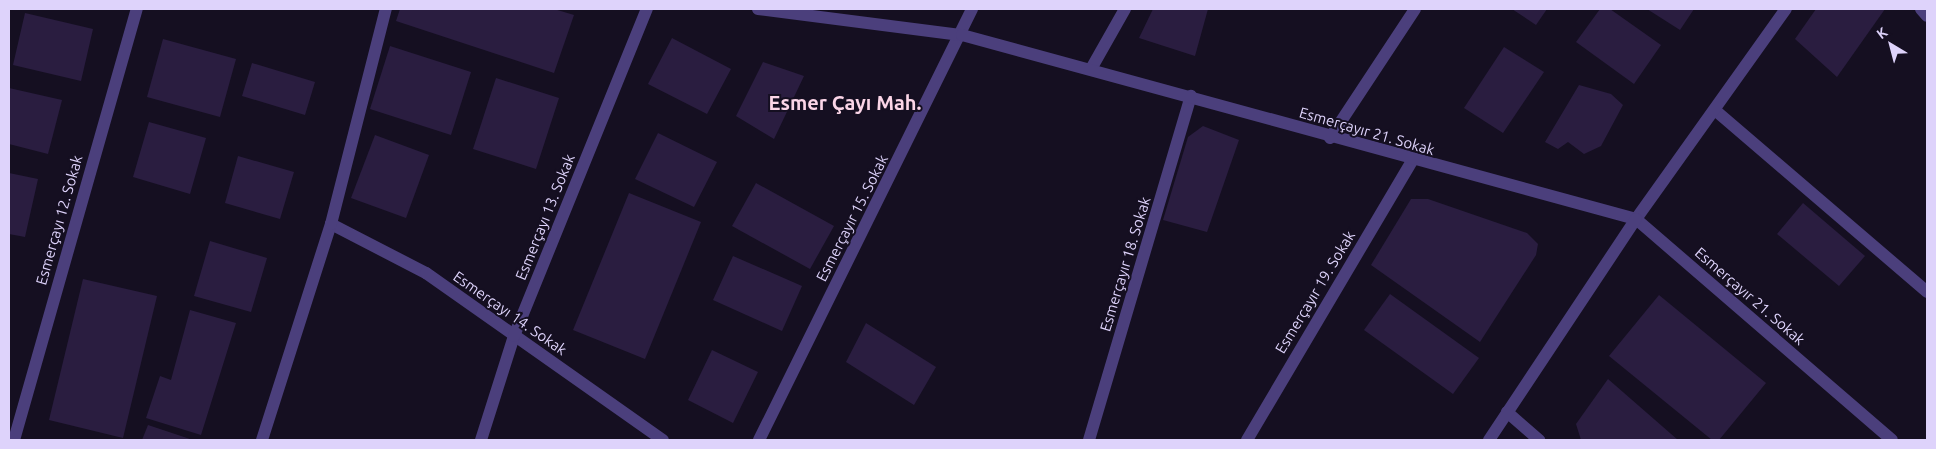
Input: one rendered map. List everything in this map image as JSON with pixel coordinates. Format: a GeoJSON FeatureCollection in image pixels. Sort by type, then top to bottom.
{"type":"FeatureCollection","features":[{"type":"Feature","properties":{"kind":"street","name":"Esmerçayı 12. Sokak"},"geometry":{"type":"LineString","coordinates":[[14,440],[137,9]]}},
{"type":"Feature","properties":{"kind":"street"},"geometry":{"type":"LineString","coordinates":[[262,440],[331,224],[386,9]]}},
{"type":"Feature","properties":{"kind":"street","name":"Esmerçayı 13. Sokak"},"geometry":{"type":"LineString","coordinates":[[481,440],[514,336],[647,9]]}},
{"type":"Feature","properties":{"kind":"street","name":"Esmerçayır 21. Sokak"},"geometry":{"type":"LineString","coordinates":[[758,9],[962,35],[1191,96],[1412,161],[1636,219],[1892,440]]}},
{"type":"Feature","properties":{"kind":"street","name":"Esmerçayır 15. Sokak"},"geometry":{"type":"LineString","coordinates":[[759,440],[962,35],[972,9]]}},
{"type":"Feature","properties":{"kind":"street"},"geometry":{"type":"LineString","coordinates":[[1091,69],[1125,9]]}},
{"type":"Feature","properties":{"kind":"street"},"geometry":{"type":"LineString","coordinates":[[1330,138],[1415,9]]}},
{"type":"Feature","properties":{"kind":"street"},"geometry":{"type":"LineString","coordinates":[[1489,440],[1636,219],[1716,110],[1786,9]]}},
{"type":"Feature","properties":{"kind":"street"},"geometry":{"type":"LineString","coordinates":[[1920,9],[1927,16]]}},
{"type":"Feature","properties":{"kind":"street","name":"Esmerçayır 18. Sokak"},"geometry":{"type":"LineString","coordinates":[[1089,440],[1191,96]]}},
{"type":"Feature","properties":{"kind":"street"},"geometry":{"type":"LineString","coordinates":[[1716,110],[1927,292]]}},
{"type":"Feature","properties":{"kind":"street","name":"Esmerçayır 19. Sokak"},"geometry":{"type":"LineString","coordinates":[[1246,440],[1412,161]]}},
{"type":"Feature","properties":{"kind":"street","name":"Esmerçayı 14. Sokak"},"geometry":{"type":"LineString","coordinates":[[331,224],[426,272],[514,336],[664,440]]}},
{"type":"Feature","properties":{"kind":"street"},"geometry":{"type":"LineString","coordinates":[[1507,412],[1539,440]]}},
{"type":"Feature","properties":{"kind":"building"},"geometry":{"type":"Polygon","coordinates":[[[400,9],[554,9],[574,15],[554,73],[396,21],[400,9]]]}},
{"type":"Feature","properties":{"kind":"building"},"geometry":{"type":"Polygon","coordinates":[[[1153,9],[1208,9],[1195,56],[1139,38],[1153,9]]]}},
{"type":"Feature","properties":{"kind":"building"},"geometry":{"type":"Polygon","coordinates":[[[1512,9],[1547,9],[1536,25],[1512,9]]]}},
{"type":"Feature","properties":{"kind":"building"},"geometry":{"type":"Polygon","coordinates":[[[1600,9],[1610,9],[1661,45],[1634,84],[1576,42],[1600,9]]]}},
{"type":"Feature","properties":{"kind":"building"},"geometry":{"type":"Polygon","coordinates":[[[1647,9],[1694,9],[1680,30],[1647,9]]]}},
{"type":"Feature","properties":{"kind":"building"},"geometry":{"type":"Polygon","coordinates":[[[1816,9],[1885,9],[1837,77],[1795,39],[1816,9]]]}},
{"type":"Feature","properties":{"kind":"building"},"geometry":{"type":"Polygon","coordinates":[[[25,13],[93,29],[81,81],[13,65],[25,13]]]}},
{"type":"Feature","properties":{"kind":"building"},"geometry":{"type":"Polygon","coordinates":[[[672,38],[731,69],[707,114],[648,84],[672,38]]]}},
{"type":"Feature","properties":{"kind":"building"},"geometry":{"type":"Polygon","coordinates":[[[163,39],[236,59],[220,117],[147,97],[163,39]]]}},
{"type":"Feature","properties":{"kind":"building"},"geometry":{"type":"Polygon","coordinates":[[[390,46],[471,72],[451,135],[370,109],[390,46]]]}},
{"type":"Feature","properties":{"kind":"building"},"geometry":{"type":"Polygon","coordinates":[[[1504,47],[1544,72],[1503,133],[1464,108],[1504,47]]]}},
{"type":"Feature","properties":{"kind":"building"},"geometry":{"type":"Polygon","coordinates":[[[763,62],[804,76],[774,139],[736,116],[763,62]]]}},
{"type":"Feature","properties":{"kind":"building"},"geometry":{"type":"Polygon","coordinates":[[[252,63],[315,82],[305,115],[242,96],[252,63]]]}},
{"type":"Feature","properties":{"kind":"building"},"geometry":{"type":"Polygon","coordinates":[[[496,78],[559,98],[536,169],[473,149],[496,78]]]}},
{"type":"Feature","properties":{"kind":"building"},"geometry":{"type":"Polygon","coordinates":[[[1579,85],[1611,94],[1623,105],[1601,146],[1584,154],[1568,142],[1558,149],[1545,142],[1579,85]]]}},
{"type":"Feature","properties":{"kind":"building"},"geometry":{"type":"Polygon","coordinates":[[[9,88],[62,100],[48,154],[9,144],[9,88]]]}},
{"type":"Feature","properties":{"kind":"building"},"geometry":{"type":"Polygon","coordinates":[[[149,122],[206,138],[190,194],[133,177],[149,122]]]}},
{"type":"Feature","properties":{"kind":"building"},"geometry":{"type":"Polygon","coordinates":[[[1203,126],[1239,140],[1207,232],[1163,220],[1188,137],[1203,126]]]}},
{"type":"Feature","properties":{"kind":"building"},"geometry":{"type":"Polygon","coordinates":[[[658,133],[717,162],[694,207],[635,179],[658,133]]]}},
{"type":"Feature","properties":{"kind":"building"},"geometry":{"type":"Polygon","coordinates":[[[375,135],[429,155],[406,218],[351,198],[375,135]]]}},
{"type":"Feature","properties":{"kind":"building"},"geometry":{"type":"Polygon","coordinates":[[[238,156],[294,172],[280,219],[225,203],[238,156]]]}},
{"type":"Feature","properties":{"kind":"building"},"geometry":{"type":"Polygon","coordinates":[[[9,173],[38,179],[25,237],[9,234],[9,173]]]}},
{"type":"Feature","properties":{"kind":"building"},"geometry":{"type":"Polygon","coordinates":[[[756,183],[834,226],[810,269],[732,226],[756,183]]]}},
{"type":"Feature","properties":{"kind":"building"},"geometry":{"type":"Polygon","coordinates":[[[629,193],[701,222],[645,359],[573,330],[629,193]]]}},
{"type":"Feature","properties":{"kind":"building"},"geometry":{"type":"Polygon","coordinates":[[[1411,199],[1428,199],[1527,233],[1538,244],[1536,255],[1480,342],[1371,265],[1411,199]]]}},
{"type":"Feature","properties":{"kind":"building"},"geometry":{"type":"Polygon","coordinates":[[[1803,203],[1865,256],[1839,286],[1777,234],[1803,203]]]}},
{"type":"Feature","properties":{"kind":"building"},"geometry":{"type":"Polygon","coordinates":[[[210,241],[267,258],[251,312],[194,296],[210,241]]]}},
{"type":"Feature","properties":{"kind":"building"},"geometry":{"type":"Polygon","coordinates":[[[733,256],[802,286],[782,331],[713,300],[733,256]]]}},
{"type":"Feature","properties":{"kind":"building"},"geometry":{"type":"Polygon","coordinates":[[[83,279],[157,296],[123,438],[49,420],[83,279]]]}},
{"type":"Feature","properties":{"kind":"building"},"geometry":{"type":"Polygon","coordinates":[[[1390,294],[1479,358],[1453,394],[1364,330],[1390,294]]]}},
{"type":"Feature","properties":{"kind":"building"},"geometry":{"type":"Polygon","coordinates":[[[1659,295],[1766,383],[1719,440],[1712,440],[1609,356],[1659,295]]]}},
{"type":"Feature","properties":{"kind":"building"},"geometry":{"type":"Polygon","coordinates":[[[190,310],[236,323],[201,435],[146,418],[160,376],[171,380],[190,310]]]}},
{"type":"Feature","properties":{"kind":"building"},"geometry":{"type":"Polygon","coordinates":[[[866,323],[936,367],[914,405],[846,362],[866,323]]]}},
{"type":"Feature","properties":{"kind":"building"},"geometry":{"type":"Polygon","coordinates":[[[712,350],[758,372],[733,423],[688,400],[712,350]]]}},
{"type":"Feature","properties":{"kind":"building"},"geometry":{"type":"Polygon","coordinates":[[[1608,379],[1678,440],[1581,440],[1576,424],[1608,379]]]}},
{"type":"Feature","properties":{"kind":"building"},"geometry":{"type":"Polygon","coordinates":[[[148,425],[193,440],[142,440],[148,425]]]}},
{"type":"Feature","properties":{"kind":"district","name":"Esmer Çayı Mah."},"geometry":{"type":"Point","coordinates":[845,102]}}]}
